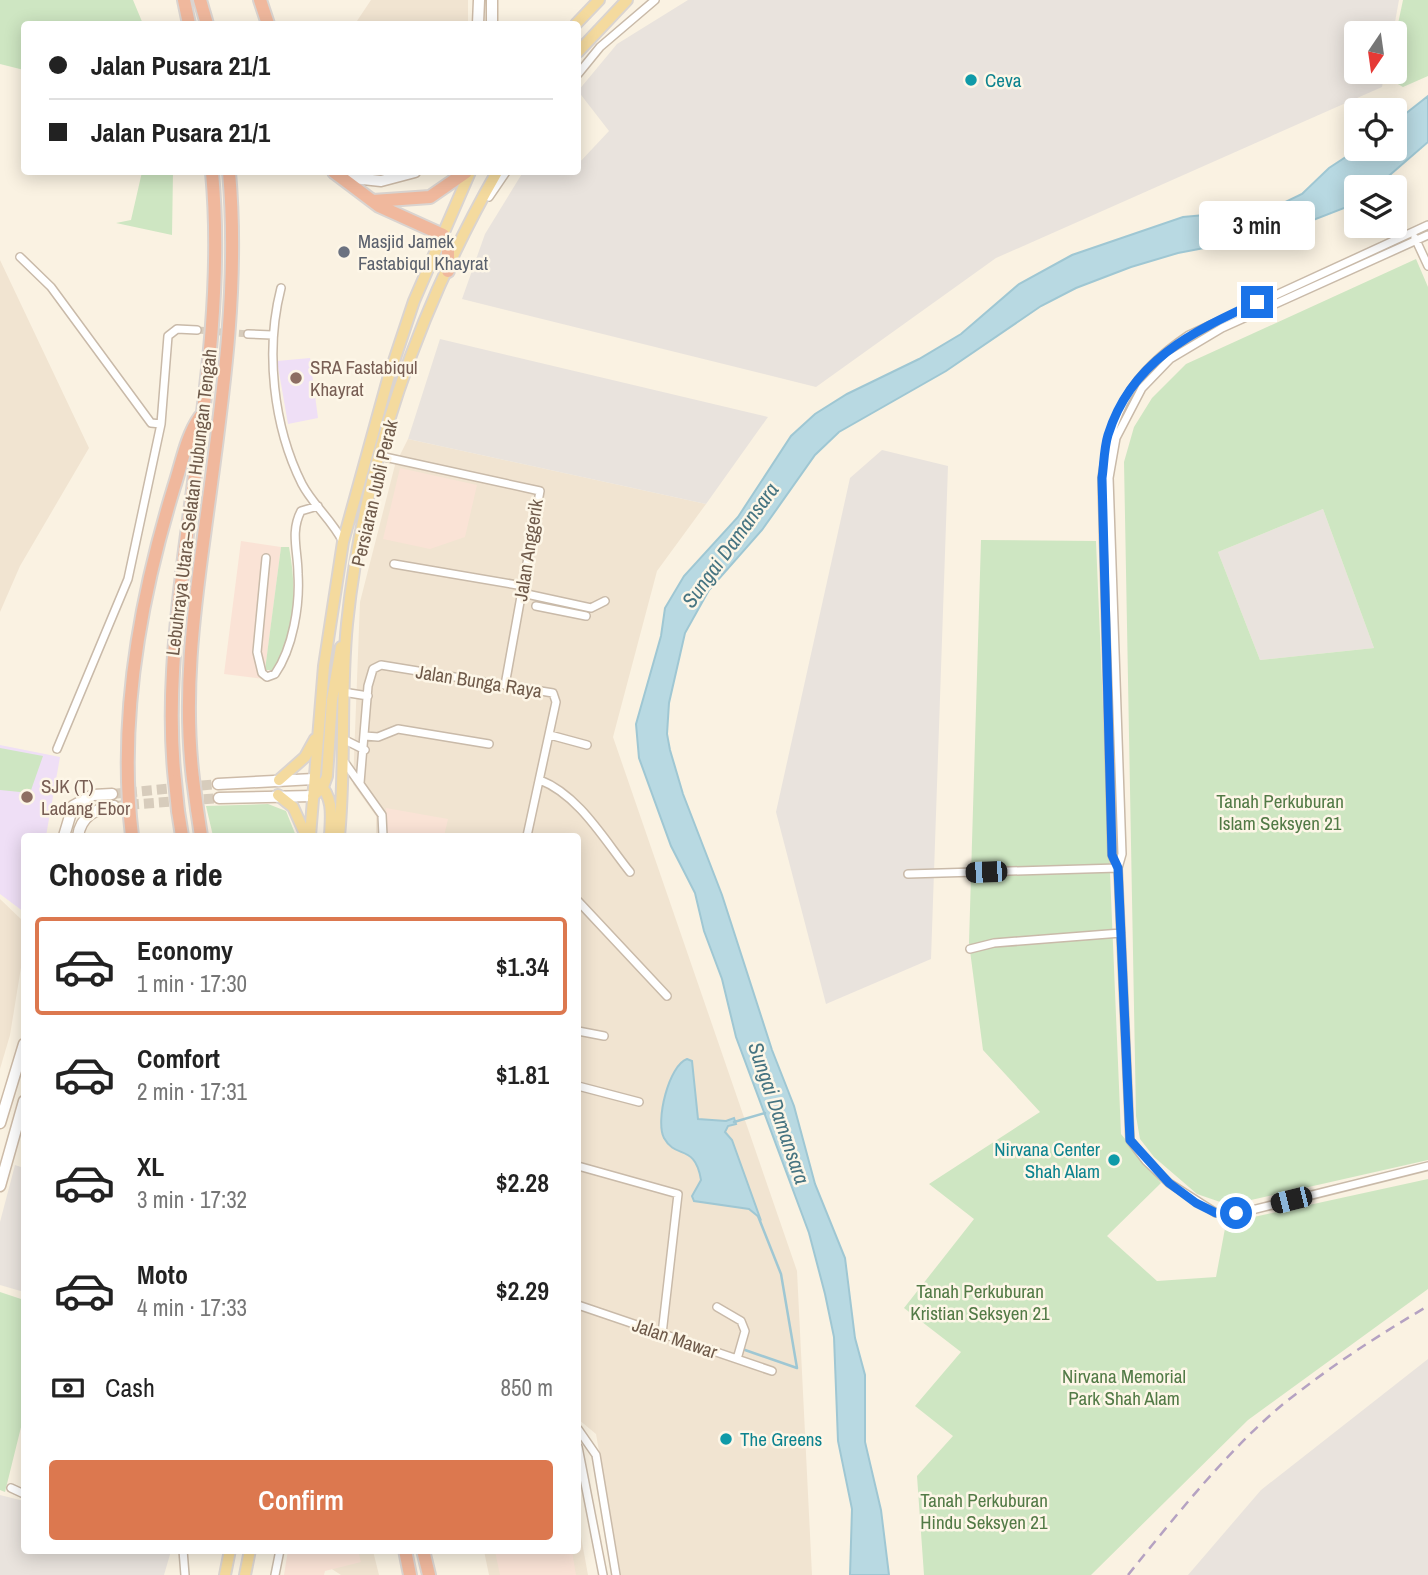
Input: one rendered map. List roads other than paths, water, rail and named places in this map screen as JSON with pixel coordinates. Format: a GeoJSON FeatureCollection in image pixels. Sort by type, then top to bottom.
{"type":"FeatureCollection","features":[{"type":"Feature","properties":{"kind":"highway"},"geometry":{"type":"LineString","coordinates":[[184,0],[188,21]]}},
{"type":"Feature","properties":{"kind":"highway"},"geometry":{"type":"LineString","coordinates":[[201,0],[205,21]]}},
{"type":"Feature","properties":{"kind":"highway"},"geometry":{"type":"LineString","coordinates":[[260,0],[267,21]]}},
{"type":"Feature","properties":{"kind":"highway","name":"Lebuhraya Utara–Selatan Hubungan Tengah"},"geometry":{"type":"LineString","coordinates":[[182,833],[175,781],[172,703],[177,621],[212,325],[217,228],[212,175]]}},
{"type":"Feature","properties":{"kind":"highway","name":"Lebuhraya Utara–Selatan Hubungan Tengah"},"geometry":{"type":"LineString","coordinates":[[201,833],[193,779],[188,694],[194,608],[230,327],[234,224],[229,175]]}},
{"type":"Feature","properties":{"kind":"highway"},"geometry":{"type":"LineString","coordinates":[[338,175],[369,200],[443,235],[448,248],[448,271]]}},
{"type":"Feature","properties":{"kind":"highway"},"geometry":{"type":"LineString","coordinates":[[369,200],[396,202],[430,197],[463,175]]}},
{"type":"Feature","properties":{"kind":"highway"},"geometry":{"type":"LineString","coordinates":[[132,833],[128,772],[135,660],[165,515],[190,430],[202,413]]}},
{"type":"Feature","properties":{"kind":"highway"},"geometry":{"type":"LineString","coordinates":[[406,1554],[410,1575]]}},
{"type":"Feature","properties":{"kind":"highway"},"geometry":{"type":"LineString","coordinates":[[424,1554],[429,1575]]}},
{"type":"Feature","properties":{"kind":"main road"},"geometry":{"type":"LineString","coordinates":[[478,21],[479,0]]}},
{"type":"Feature","properties":{"kind":"main road"},"geometry":{"type":"LineString","coordinates":[[492,0],[492,21]]}},
{"type":"Feature","properties":{"kind":"main road"},"geometry":{"type":"LineString","coordinates":[[579,21],[599,0]]}},
{"type":"Feature","properties":{"kind":"main road"},"geometry":{"type":"LineString","coordinates":[[581,49],[627,0]]}},
{"type":"Feature","properties":{"kind":"main road"},"geometry":{"type":"LineString","coordinates":[[341,175],[357,180],[381,181],[404,175]]}},
{"type":"Feature","properties":{"kind":"main road","name":"Persiaran Jubli Perak"},"geometry":{"type":"LineString","coordinates":[[319,783],[317,736],[343,542],[388,379],[414,301],[467,175]]}},
{"type":"Feature","properties":{"kind":"main road","name":"Persiaran Jubli Perak"},"geometry":{"type":"LineString","coordinates":[[339,833],[347,624],[363,530],[380,456],[410,362],[448,271],[494,175]]}},
{"type":"Feature","properties":{"kind":"main road"},"geometry":{"type":"LineString","coordinates":[[308,833],[313,796],[319,783],[327,776],[332,700],[347,624]]}},
{"type":"Feature","properties":{"kind":"main road"},"geometry":{"type":"LineString","coordinates":[[279,780],[305,757],[317,736]]}},
{"type":"Feature","properties":{"kind":"main road"},"geometry":{"type":"LineString","coordinates":[[218,784],[279,780],[319,783]]}},
{"type":"Feature","properties":{"kind":"main road"},"geometry":{"type":"LineString","coordinates":[[319,783],[331,806],[330,833]]}},
{"type":"Feature","properties":{"kind":"main road"},"geometry":{"type":"LineString","coordinates":[[65,833],[73,806],[93,795],[112,794]]}},
{"type":"Feature","properties":{"kind":"main road"},"geometry":{"type":"LineString","coordinates":[[278,795],[293,807],[306,833]]}},
{"type":"Feature","properties":{"kind":"main road"},"geometry":{"type":"LineString","coordinates":[[219,798],[313,796]]}},
{"type":"Feature","properties":{"kind":"main road"},"geometry":{"type":"LineString","coordinates":[[79,833],[85,818],[97,809],[114,806]]}},
{"type":"Feature","properties":{"kind":"main road"},"geometry":{"type":"LineString","coordinates":[[0,1123],[21,1054]]}},
{"type":"Feature","properties":{"kind":"main road"},"geometry":{"type":"LineString","coordinates":[[0,1186],[21,1112]]}},
{"type":"Feature","properties":{"kind":"main road"},"geometry":{"type":"LineString","coordinates":[[225,1575],[229,1554]]}},
{"type":"Feature","properties":{"kind":"main road"},"geometry":{"type":"LineString","coordinates":[[245,1575],[249,1554]]}},
{"type":"Feature","properties":{"kind":"street"},"geometry":{"type":"LineString","coordinates":[[581,70],[600,47],[654,0]]}},
{"type":"Feature","properties":{"kind":"street"},"geometry":{"type":"LineString","coordinates":[[470,224],[504,175]]}},
{"type":"Feature","properties":{"kind":"street"},"geometry":{"type":"LineString","coordinates":[[1428,225],[1415,236],[1222,328],[1170,359],[1142,388],[1116,438],[1109,478],[1122,854],[1118,868],[1130,1140],[1169,1183],[1216,1213],[1236,1213],[1428,1166]]}},
{"type":"Feature","properties":{"kind":"street"},"geometry":{"type":"LineString","coordinates":[[1415,236],[1428,235]]}},
{"type":"Feature","properties":{"kind":"street"},"geometry":{"type":"LineString","coordinates":[[1415,236],[1428,266]]}},
{"type":"Feature","properties":{"kind":"street"},"geometry":{"type":"LineString","coordinates":[[20,257],[51,287],[151,423],[161,424]]}},
{"type":"Feature","properties":{"kind":"street"},"geometry":{"type":"LineString","coordinates":[[281,288],[272,335],[277,394],[287,440],[303,484],[335,526],[343,542]]}},
{"type":"Feature","properties":{"kind":"street"},"geometry":{"type":"LineString","coordinates":[[57,749],[128,579],[161,424],[168,337],[177,329],[197,330]]}},
{"type":"Feature","properties":{"kind":"street"},"geometry":{"type":"LineString","coordinates":[[248,334],[272,335]]}},
{"type":"Feature","properties":{"kind":"street","name":"Jalan Anggerik"},"geometry":{"type":"LineString","coordinates":[[380,456],[540,491],[505,685]]}},
{"type":"Feature","properties":{"kind":"street"},"geometry":{"type":"LineString","coordinates":[[266,558],[257,652],[258,664],[267,677],[275,674],[289,646],[298,584],[293,531],[296,520],[301,511],[318,506]]}},
{"type":"Feature","properties":{"kind":"street"},"geometry":{"type":"LineString","coordinates":[[394,564],[522,589],[592,608],[605,601]]}},
{"type":"Feature","properties":{"kind":"street"},"geometry":{"type":"LineString","coordinates":[[550,609],[552,599]]}},
{"type":"Feature","properties":{"kind":"street"},"geometry":{"type":"LineString","coordinates":[[536,606],[586,616]]}},
{"type":"Feature","properties":{"kind":"street","name":"Jalan Bunga Raya"},"geometry":{"type":"LineString","coordinates":[[360,783],[370,676],[381,665],[552,693],[556,702],[528,833]]}},
{"type":"Feature","properties":{"kind":"street"},"geometry":{"type":"LineString","coordinates":[[343,692],[368,696]]}},
{"type":"Feature","properties":{"kind":"street"},"geometry":{"type":"LineString","coordinates":[[365,736],[378,737],[398,729],[489,744]]}},
{"type":"Feature","properties":{"kind":"street"},"geometry":{"type":"LineString","coordinates":[[550,735],[587,744]]}},
{"type":"Feature","properties":{"kind":"street"},"geometry":{"type":"LineString","coordinates":[[343,739],[365,750]]}},
{"type":"Feature","properties":{"kind":"street"},"geometry":{"type":"LineString","coordinates":[[343,760],[383,815],[383,833]]}},
{"type":"Feature","properties":{"kind":"street"},"geometry":{"type":"LineString","coordinates":[[540,780],[556,786],[573,803],[630,872]]}},
{"type":"Feature","properties":{"kind":"street"},"geometry":{"type":"LineString","coordinates":[[908,874],[1118,868]]}},
{"type":"Feature","properties":{"kind":"street"},"geometry":{"type":"LineString","coordinates":[[581,904],[667,996]]}},
{"type":"Feature","properties":{"kind":"street"},"geometry":{"type":"LineString","coordinates":[[970,949],[994,943],[1121,933]]}},
{"type":"Feature","properties":{"kind":"street"},"geometry":{"type":"LineString","coordinates":[[581,1032],[604,1036]]}},
{"type":"Feature","properties":{"kind":"street"},"geometry":{"type":"LineString","coordinates":[[581,1087],[639,1102]]}},
{"type":"Feature","properties":{"kind":"street"},"geometry":{"type":"LineString","coordinates":[[581,1167],[678,1194],[662,1334]]}},
{"type":"Feature","properties":{"kind":"street","name":"Jalan Mawar"},"geometry":{"type":"LineString","coordinates":[[581,1307],[772,1371]]}},
{"type":"Feature","properties":{"kind":"street"},"geometry":{"type":"LineString","coordinates":[[717,1307],[741,1321],[745,1331],[737,1359]]}},
{"type":"Feature","properties":{"kind":"street"},"geometry":{"type":"LineString","coordinates":[[581,1433],[596,1455],[616,1575]]}},
{"type":"Feature","properties":{"kind":"street"},"geometry":{"type":"LineString","coordinates":[[581,1462],[603,1575]]}},
{"type":"Feature","properties":{"kind":"street"},"geometry":{"type":"LineString","coordinates":[[11,1488],[21,1493]]}},
{"type":"Feature","properties":{"kind":"street"},"geometry":{"type":"LineString","coordinates":[[183,1554],[185,1575]]}},
{"type":"Feature","properties":{"kind":"street"},"geometry":{"type":"LineString","coordinates":[[275,1575],[279,1554]]}},
{"type":"Feature","properties":{"kind":"water"},"geometry":{"type":"Polygon","coordinates":[[[1428,96],[1428,142],[1407,160],[1407,113],[1428,96]]]}},
{"type":"Feature","properties":{"kind":"water","name":"Sungai Damansara"},"geometry":{"type":"Polygon","coordinates":[[[1344,158],[1344,161],[1406,161],[1390,175],[1344,175],[1344,208],[1277,234],[1178,253],[1076,288],[1041,306],[946,371],[839,432],[815,455],[762,530],[709,590],[685,633],[669,703],[667,734],[670,750],[683,794],[722,895],[772,1050],[794,1106],[815,1184],[845,1258],[855,1338],[865,1375],[865,1442],[881,1510],[889,1575],[850,1575],[852,1509],[838,1441],[834,1337],[825,1294],[809,1233],[736,1037],[722,979],[704,931],[695,893],[671,846],[639,758],[636,724],[661,636],[665,608],[684,576],[738,517],[791,436],[815,414],[847,394],[919,359],[961,334],[1019,284],[1072,255],[1183,217],[1271,209],[1302,194],[1329,168],[1344,158]]]}},
{"type":"Feature","properties":{"kind":"water"},"geometry":{"type":"Polygon","coordinates":[[[687,1059],[692,1061],[698,1119],[726,1121],[734,1118],[736,1124],[728,1126],[725,1132],[732,1140],[760,1218],[749,1209],[694,1201],[692,1196],[701,1180],[698,1168],[690,1156],[674,1149],[664,1138],[661,1119],[665,1094],[680,1063],[687,1059]]]}},
{"type":"Feature","properties":{"kind":"waterway","name":"Sungai Damansara"},"geometry":{"type":"LineString","coordinates":[[734,1122],[765,1113]]}},
{"type":"Feature","properties":{"kind":"waterway"},"geometry":{"type":"LineString","coordinates":[[745,1350],[797,1368],[781,1274],[758,1216]]}},
{"type":"Feature","properties":{"kind":"tunnel"},"geometry":{"type":"LineString","coordinates":[[197,330],[248,334]]}},
{"type":"Feature","properties":{"kind":"tunnel"},"geometry":{"type":"LineString","coordinates":[[112,794],[218,784]]}},
{"type":"Feature","properties":{"kind":"tunnel"},"geometry":{"type":"LineString","coordinates":[[114,806],[219,798]]}},
{"type":"Feature","properties":{"kind":"railway"},"geometry":{"type":"LineString","coordinates":[[1128,1575],[1201,1486],[1261,1423],[1335,1365],[1428,1306]]}},
{"type":"Feature","properties":{"kind":"place","name":"Ceva"},"geometry":{"type":"Point","coordinates":[971,80]}},
{"type":"Feature","properties":{"kind":"place","name":"Masjid Jamek Fastabiqul Khayrat"},"geometry":{"type":"Point","coordinates":[344,252]}},
{"type":"Feature","properties":{"kind":"place","name":"SRA Fastabiqul Khayrat"},"geometry":{"type":"Point","coordinates":[296,378]}},
{"type":"Feature","properties":{"kind":"place","name":"SJK (T) Ladang Ebor"},"geometry":{"type":"Point","coordinates":[27,797]}},
{"type":"Feature","properties":{"kind":"place","name":"Nirvana Center Shah Alam"},"geometry":{"type":"Point","coordinates":[1114,1160]}},
{"type":"Feature","properties":{"kind":"place","name":"The Greens"},"geometry":{"type":"Point","coordinates":[726,1439]}},
{"type":"Feature","properties":{"kind":"park label","name":"Tanah Perkuburan Islam Seksyen 21"},"geometry":{"type":"Point","coordinates":[1280,812]}},
{"type":"Feature","properties":{"kind":"park label","name":"Tanah Perkuburan Kristian Seksyen 21"},"geometry":{"type":"Point","coordinates":[980,1302]}},
{"type":"Feature","properties":{"kind":"park label","name":"Nirvana Memorial Park Shah Alam"},"geometry":{"type":"Point","coordinates":[1124,1387]}},
{"type":"Feature","properties":{"kind":"park label","name":"Tanah Perkuburan Hindu Seksyen 21"},"geometry":{"type":"Point","coordinates":[984,1511]}}]}
